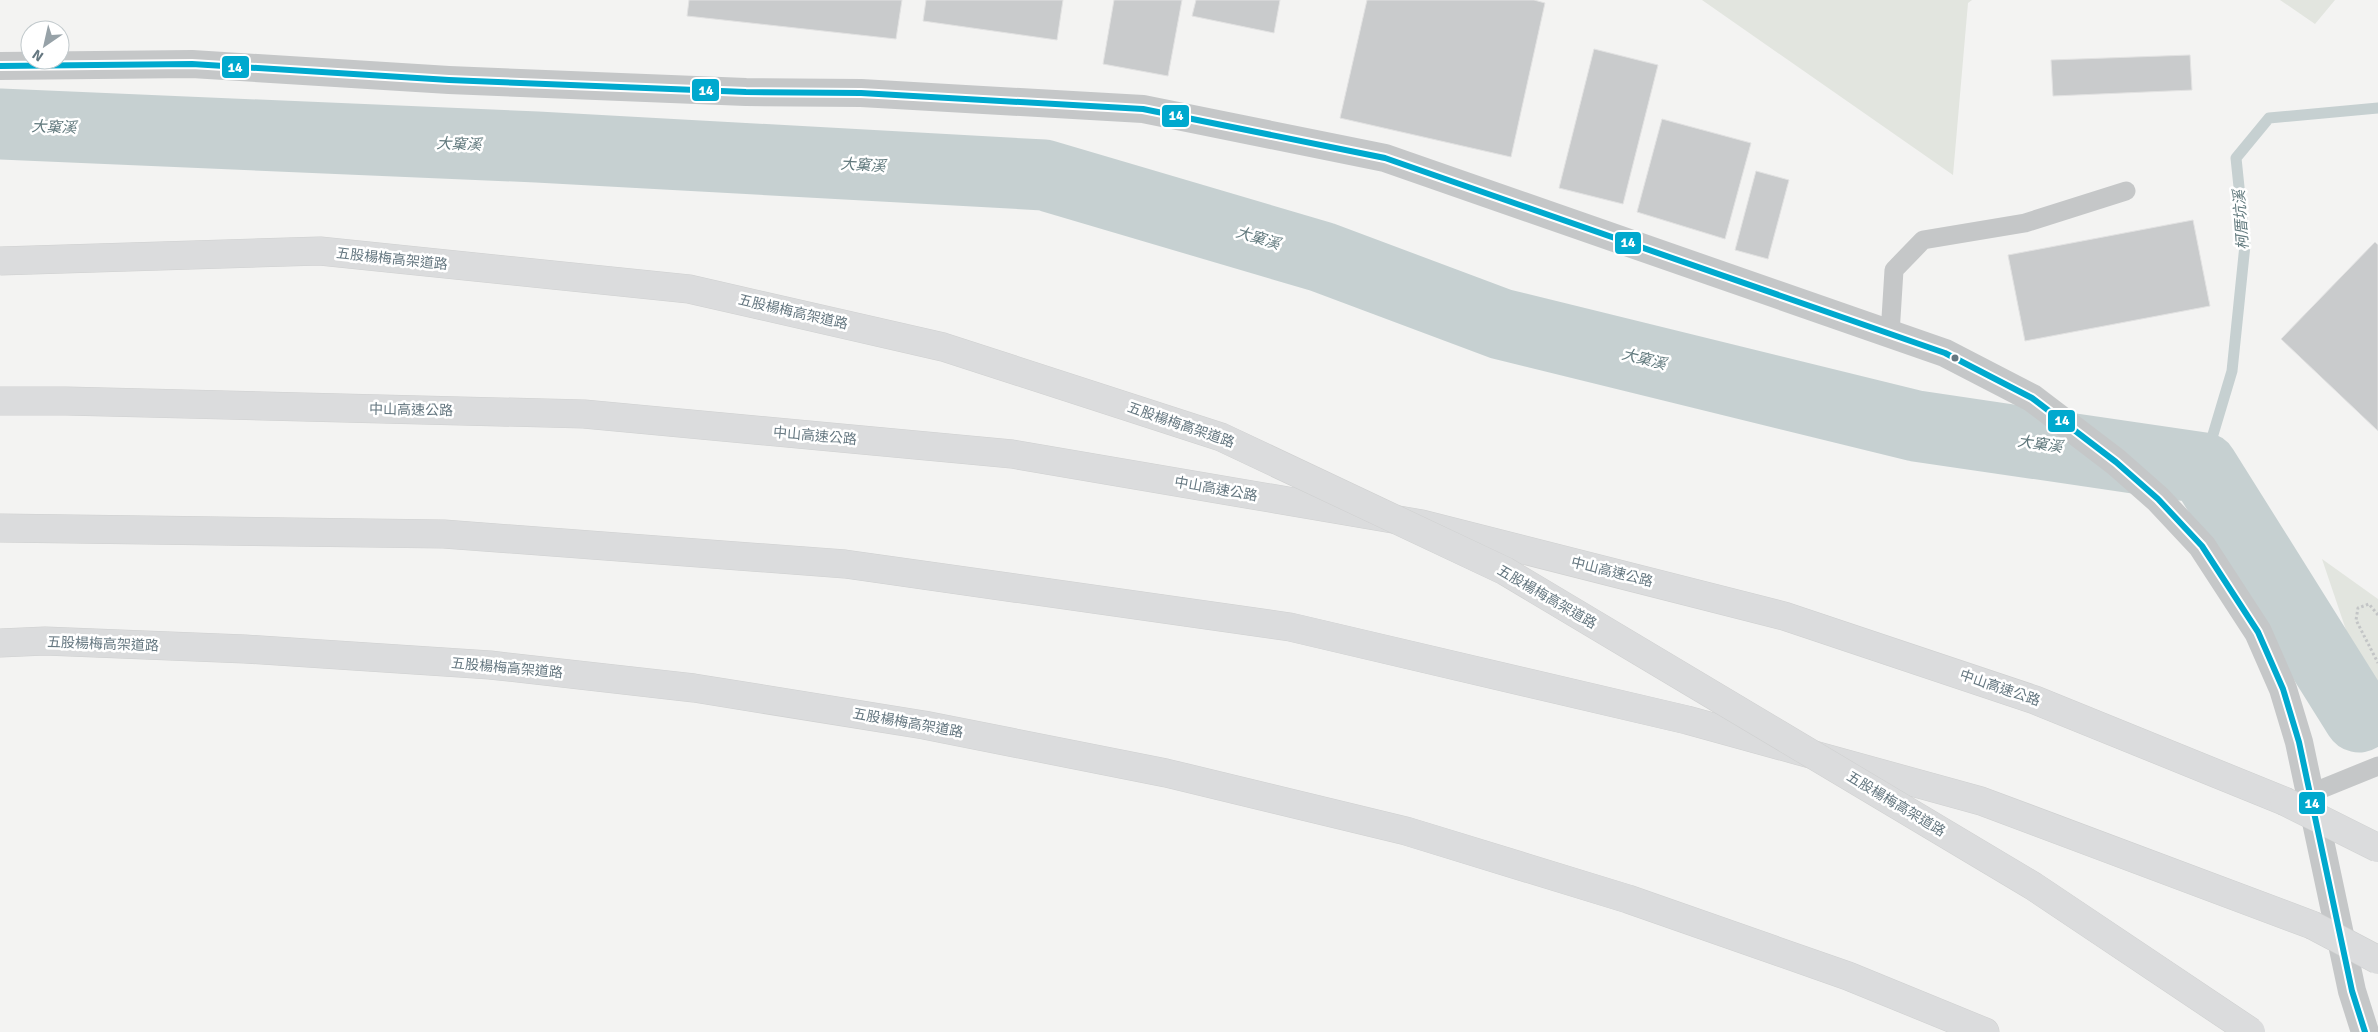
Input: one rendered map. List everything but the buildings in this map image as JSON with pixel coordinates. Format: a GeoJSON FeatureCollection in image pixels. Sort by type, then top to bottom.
{"type":"FeatureCollection","features":[{"type":"Feature","properties":{"kind":"highway","name":"五股楊梅高架道路"},"geometry":{"type":"LineString","coordinates":[[0,261],[320,252],[689,289],[943,347],[1221,437],[1505,571],[2033,886],[2251,1032]]}},
{"type":"Feature","properties":{"kind":"highway","name":"中山高速公路"},"geometry":{"type":"LineString","coordinates":[[0,401],[584,414],[1012,454],[1422,524],[1784,616],[2035,700],[2284,802],[2378,848]]}},
{"type":"Feature","properties":{"kind":"highway"},"geometry":{"type":"LineString","coordinates":[[0,528],[444,534],[845,564],[1290,628],[1687,720],[1981,801],[2312,925],[2378,960]]}},
{"type":"Feature","properties":{"kind":"highway"},"geometry":{"type":"LineString","coordinates":[[0,639],[45,641]]}},
{"type":"Feature","properties":{"kind":"highway","name":"五股楊梅高架道路"},"geometry":{"type":"LineString","coordinates":[[0,643],[45,641],[245,649],[490,665],[694,688],[963,732],[1166,773],[1406,831],[1637,902],[1848,976],[1986,1032]]}},
{"type":"Feature","properties":{"kind":"street"},"geometry":{"type":"LineString","coordinates":[[0,66],[192,64],[450,80],[746,92],[860,93],[1143,109],[1385,158],[1945,353],[2032,398],[2116,462],[2158,498],[2202,546],[2258,632],[2283,689],[2299,742],[2352,991],[2365,1032]]}},
{"type":"Feature","properties":{"kind":"lane"},"geometry":{"type":"LineString","coordinates":[[1890,334],[1894,270],[1923,240],[2025,224],[2126,191]]}},
{"type":"Feature","properties":{"kind":"lane"},"geometry":{"type":"LineString","coordinates":[[2309,794],[2378,766]]}},
{"type":"Feature","properties":{"kind":"path"},"geometry":{"type":"LineString","coordinates":[[2378,615],[2368,604],[2358,608],[2356,620],[2378,663]]}},
{"type":"Feature","properties":{"kind":"shaded area"},"geometry":{"type":"Polygon","coordinates":[[[1702,0],[1972,0],[1968,3],[1953,175],[1702,0]]]}},
{"type":"Feature","properties":{"kind":"shaded area"},"geometry":{"type":"Polygon","coordinates":[[[2280,0],[2335,0],[2315,24],[2280,0]]]}},
{"type":"Feature","properties":{"kind":"shaded area"},"geometry":{"type":"Polygon","coordinates":[[[2322,559],[2378,599],[2378,714],[2369,698],[2322,559]]]}},
{"type":"Feature","properties":{"kind":"waterway","name":"柯厝坑溪"},"geometry":{"type":"LineString","coordinates":[[2203,468],[2232,371],[2245,245],[2236,158],[2269,118],[2378,108]]}},
{"type":"Feature","properties":{"kind":"waterway","name":"大窠溪"},"geometry":{"type":"LineString","coordinates":[[0,124],[537,147],[1044,175],[1322,257],[1501,324],[1916,426],[2203,468],[2359,717]]}},
{"type":"Feature","properties":{"kind":"transit line","name":"14"},"geometry":{"type":"LineString","coordinates":[[0,66],[192,64],[449,80],[746,92],[861,93],[1143,109],[1385,158],[1945,353],[2032,398],[2116,462],[2158,499],[2202,546],[2258,632],[2283,689],[2299,742],[2352,991],[2365,1032]]}}]}
